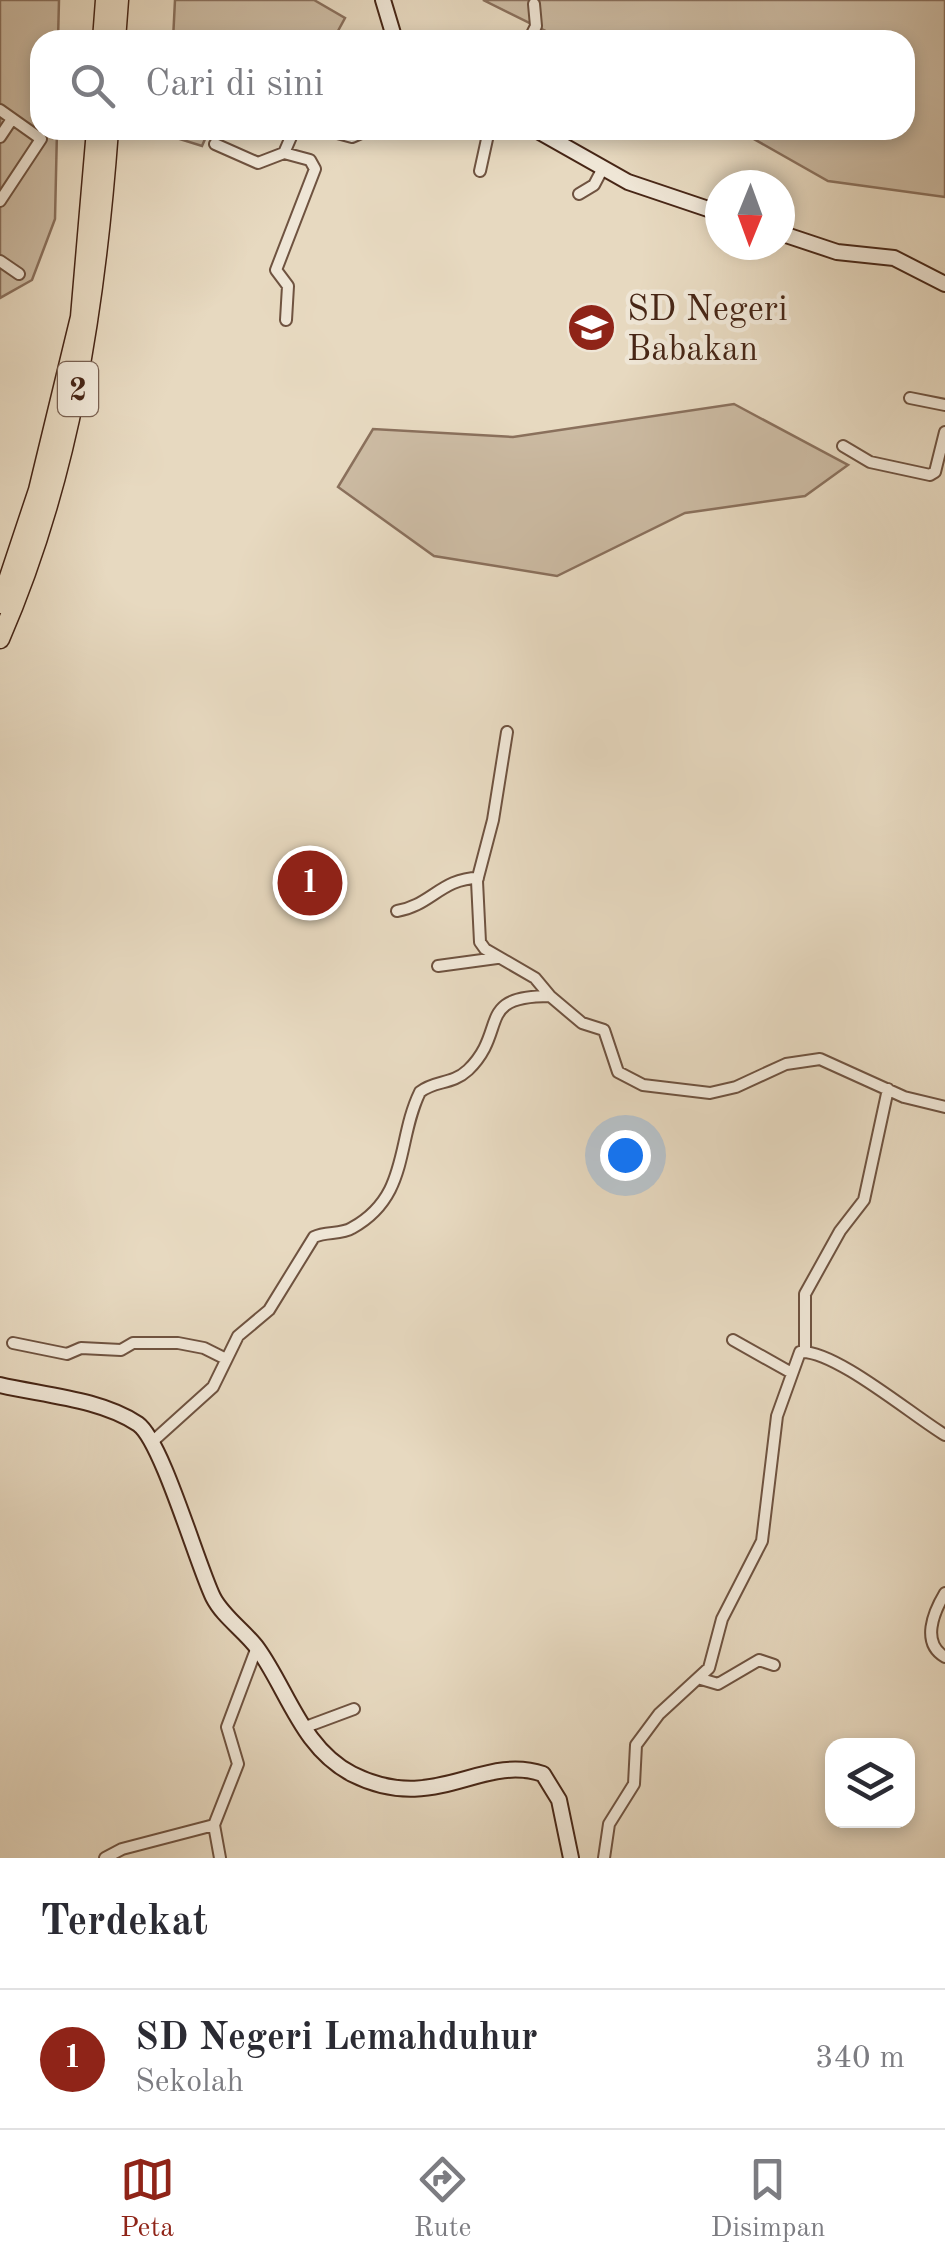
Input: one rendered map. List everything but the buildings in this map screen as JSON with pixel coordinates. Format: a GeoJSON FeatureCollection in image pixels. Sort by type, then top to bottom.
{"type":"FeatureCollection","features":[{"type":"Feature","properties":{"kind":"highway"},"geometry":{"type":"LineString","coordinates":[[103,30],[105,0]]}},
{"type":"Feature","properties":{"kind":"highway"},"geometry":{"type":"LineString","coordinates":[[117,30],[119,0]]}},
{"type":"Feature","properties":{"kind":"highway","name":"2"},"geometry":{"type":"LineString","coordinates":[[0,604],[38,490],[80,316],[95,140]]}},
{"type":"Feature","properties":{"kind":"highway","name":"2"},"geometry":{"type":"LineString","coordinates":[[0,638],[52,494],[73,416],[92,316],[108,140]]}},
{"type":"Feature","properties":{"kind":"street"},"geometry":{"type":"LineString","coordinates":[[383,0],[392,30]]}},
{"type":"Feature","properties":{"kind":"street"},"geometry":{"type":"LineString","coordinates":[[534,4],[534,30]]}},
{"type":"Feature","properties":{"kind":"street"},"geometry":{"type":"LineString","coordinates":[[0,110],[30,131]]}},
{"type":"Feature","properties":{"kind":"street"},"geometry":{"type":"LineString","coordinates":[[0,137],[12,118]]}},
{"type":"Feature","properties":{"kind":"street"},"geometry":{"type":"LineString","coordinates":[[0,201],[40,140]]}},
{"type":"Feature","properties":{"kind":"street"},"geometry":{"type":"LineString","coordinates":[[284,153],[290,140]]}},
{"type":"Feature","properties":{"kind":"street"},"geometry":{"type":"LineString","coordinates":[[480,170],[487,140]]}},
{"type":"Feature","properties":{"kind":"street"},"geometry":{"type":"LineString","coordinates":[[554,140],[633,184],[705,208]]}},
{"type":"Feature","properties":{"kind":"street"},"geometry":{"type":"LineString","coordinates":[[215,144],[258,163],[284,153],[310,160],[315,169],[276,270],[288,286],[286,320]]}},
{"type":"Feature","properties":{"kind":"street"},"geometry":{"type":"LineString","coordinates":[[578,194],[594,184],[603,168]]}},
{"type":"Feature","properties":{"kind":"street"},"geometry":{"type":"LineString","coordinates":[[795,238],[837,252],[894,258],[945,284]]}},
{"type":"Feature","properties":{"kind":"street"},"geometry":{"type":"LineString","coordinates":[[0,261],[20,274]]}},
{"type":"Feature","properties":{"kind":"street"},"geometry":{"type":"LineString","coordinates":[[910,398],[945,405]]}},
{"type":"Feature","properties":{"kind":"street"},"geometry":{"type":"LineString","coordinates":[[843,446],[870,462],[930,475],[935,472],[945,432]]}},
{"type":"Feature","properties":{"kind":"street"},"geometry":{"type":"LineString","coordinates":[[507,732],[493,820],[478,878],[480,942],[484,950],[536,978],[550,996],[582,1023],[604,1030],[618,1072],[634,1082],[718,1092],[769,1069],[812,1058],[846,1067],[888,1089],[945,1107]]}},
{"type":"Feature","properties":{"kind":"street"},"geometry":{"type":"LineString","coordinates":[[397,911],[418,906],[448,882],[478,878]]}},
{"type":"Feature","properties":{"kind":"street"},"geometry":{"type":"LineString","coordinates":[[438,966],[503,958]]}},
{"type":"Feature","properties":{"kind":"street"},"geometry":{"type":"LineString","coordinates":[[152,1442],[212,1387],[240,1333],[269,1310],[312,1240],[354,1228],[386,1194],[403,1164],[420,1092],[454,1082],[468,1070],[491,1039],[496,1011],[503,1004],[550,996]]}},
{"type":"Feature","properties":{"kind":"street"},"geometry":{"type":"LineString","coordinates":[[604,1858],[609,1824],[634,1784],[636,1745],[660,1714],[709,1668],[722,1619],[762,1541],[776,1422],[790,1372],[805,1351],[805,1294],[840,1232],[864,1200],[888,1089]]}},
{"type":"Feature","properties":{"kind":"street"},"geometry":{"type":"LineString","coordinates":[[733,1340],[790,1372]]}},
{"type":"Feature","properties":{"kind":"street"},"geometry":{"type":"LineString","coordinates":[[13,1343],[68,1354],[81,1348],[122,1350],[137,1342],[178,1344],[204,1348],[226,1358]]}},
{"type":"Feature","properties":{"kind":"street"},"geometry":{"type":"LineString","coordinates":[[805,1351],[874,1385],[945,1435]]}},
{"type":"Feature","properties":{"kind":"street"},"geometry":{"type":"LineString","coordinates":[[0,1385],[114,1413],[138,1424],[152,1442],[213,1597],[257,1647],[303,1728],[337,1764],[392,1790],[423,1790],[512,1772],[544,1774],[559,1800],[571,1858]]}},
{"type":"Feature","properties":{"kind":"street"},"geometry":{"type":"LineString","coordinates":[[945,1593],[930,1636],[932,1646],[945,1658]]}},
{"type":"Feature","properties":{"kind":"street"},"geometry":{"type":"LineString","coordinates":[[220,1858],[214,1825],[238,1764],[227,1726],[257,1647]]}},
{"type":"Feature","properties":{"kind":"street"},"geometry":{"type":"LineString","coordinates":[[701,1679],[718,1684],[758,1660],[774,1665]]}},
{"type":"Feature","properties":{"kind":"street"},"geometry":{"type":"LineString","coordinates":[[303,1728],[354,1709]]}},
{"type":"Feature","properties":{"kind":"street"},"geometry":{"type":"LineString","coordinates":[[104,1858],[214,1825]]}},
{"type":"Feature","properties":{"kind":"shaded area"},"geometry":{"type":"Polygon","coordinates":[[[0,0],[59,0],[58,30],[30,30],[30,140],[57,140],[55,219],[32,280],[0,298],[0,0]]]}},
{"type":"Feature","properties":{"kind":"shaded area"},"geometry":{"type":"Polygon","coordinates":[[[175,0],[314,0],[345,18],[338,30],[174,30],[175,0]]]}},
{"type":"Feature","properties":{"kind":"shaded area"},"geometry":{"type":"Polygon","coordinates":[[[483,0],[945,0],[945,197],[828,181],[756,140],[915,140],[915,30],[544,30],[483,0]]]}},
{"type":"Feature","properties":{"kind":"shaded area"},"geometry":{"type":"Polygon","coordinates":[[[183,140],[205,140],[202,146],[183,140]]]}},
{"type":"Feature","properties":{"kind":"shaded area"},"geometry":{"type":"Polygon","coordinates":[[[734,404],[848,465],[805,496],[685,513],[557,576],[434,556],[338,487],[373,429],[513,437],[734,404]]]}},
{"type":"Feature","properties":{"kind":"place","name":"SD Negeri Babakan"},"geometry":{"type":"Point","coordinates":[592,328]}},
{"type":"Feature","properties":{"kind":"place","name":"SD Negeri Lemahduhur"},"geometry":{"type":"Point","coordinates":[310,883]}}]}
